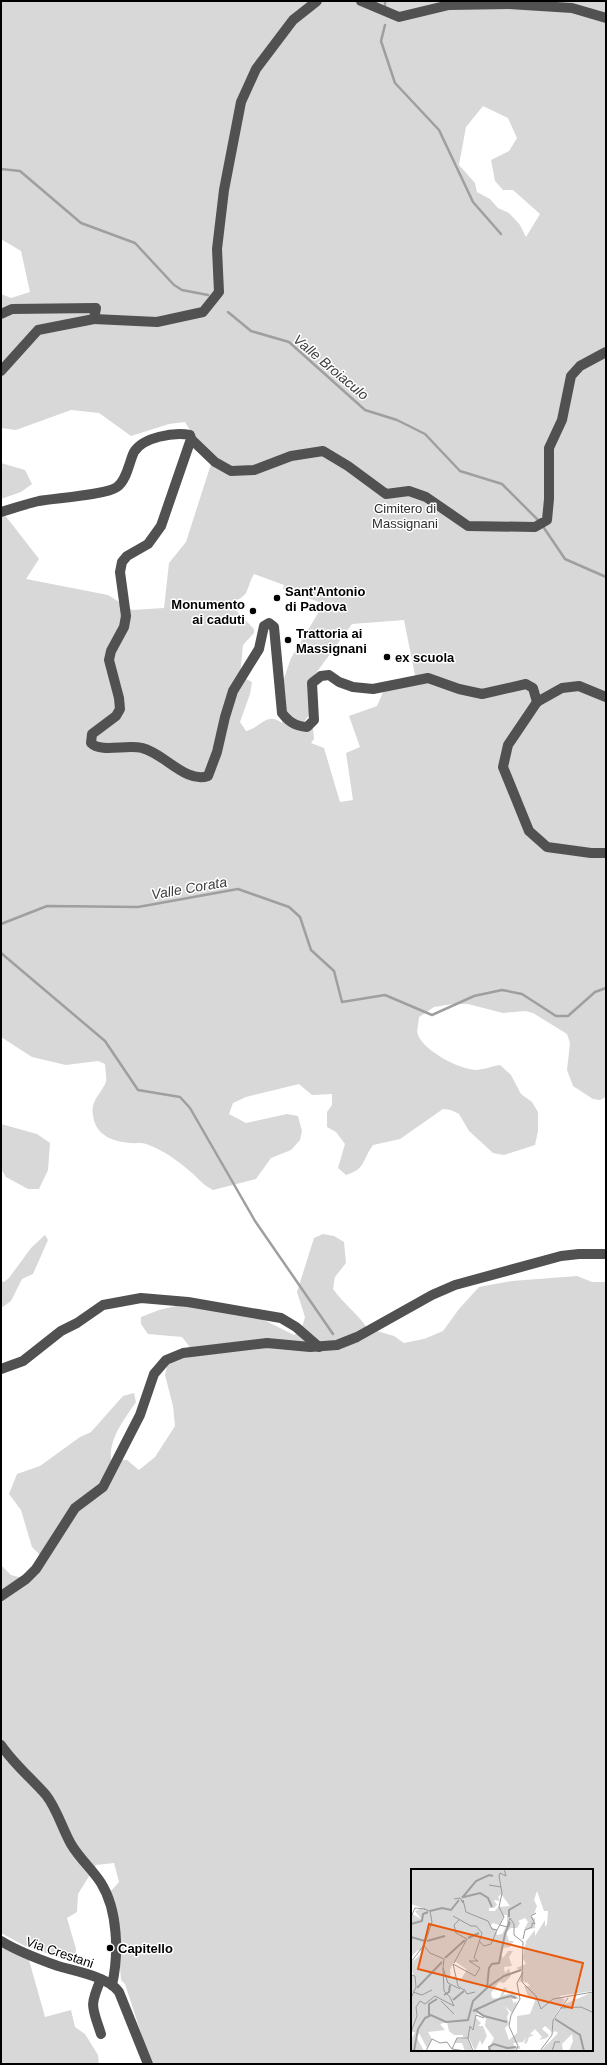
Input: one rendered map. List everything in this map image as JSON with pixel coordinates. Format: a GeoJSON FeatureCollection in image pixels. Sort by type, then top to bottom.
{"type":"FeatureCollection","features":[{"type":"Feature","properties":{"kind":"street"},"geometry":{"type":"LineString","coordinates":[[1,371],[38,330],[94,319],[156,322],[203,312],[219,292],[217,249],[224,190],[241,102],[256,70],[294,20],[317,1]]}},
{"type":"Feature","properties":{"kind":"street"},"geometry":{"type":"LineString","coordinates":[[361,1],[399,17],[449,5],[509,4],[572,8],[606,18]]}},
{"type":"Feature","properties":{"kind":"street"},"geometry":{"type":"LineString","coordinates":[[1,314],[12,309],[90,307],[96,308],[94,319]]}},
{"type":"Feature","properties":{"kind":"street"},"geometry":{"type":"LineString","coordinates":[[1,512],[40,501],[106,491],[117,487],[124,476],[135,451],[148,441],[178,433],[190,435],[215,462],[231,471],[254,470],[291,456],[323,451],[348,466],[386,494],[409,491],[426,497],[468,526],[537,526],[546,520],[549,499],[549,448],[562,420],[571,376],[580,366],[606,352]]}},
{"type":"Feature","properties":{"kind":"street"},"geometry":{"type":"LineString","coordinates":[[192,438],[161,526],[148,544],[127,556],[122,562],[120,572],[126,616],[124,627],[111,651],[109,660],[119,698],[120,709],[116,716],[92,734],[90,738],[94,746],[100,748],[125,746],[143,748],[198,779],[208,776],[218,752],[224,717],[233,691],[259,649],[264,626],[269,623],[274,627],[282,714],[288,722],[298,726],[307,727],[314,720],[312,683],[321,676],[329,675],[339,682],[353,687],[373,689],[428,678],[459,689],[482,694],[526,684],[533,688],[537,702]]}},
{"type":"Feature","properties":{"kind":"street"},"geometry":{"type":"LineString","coordinates":[[606,697],[579,686],[562,688],[537,702],[508,746],[503,767],[529,831],[547,847],[591,854],[606,853]]}},
{"type":"Feature","properties":{"kind":"street"},"geometry":{"type":"LineString","coordinates":[[1,1596],[26,1579],[36,1569],[75,1508],[102,1487],[140,1415],[154,1374],[166,1360],[183,1353],[267,1343],[330,1347],[343,1343],[432,1295],[455,1285],[561,1256],[606,1254]]}},
{"type":"Feature","properties":{"kind":"street"},"geometry":{"type":"LineString","coordinates":[[1,1369],[24,1361],[61,1331],[77,1323],[103,1305],[141,1298],[188,1302],[280,1318],[296,1327],[319,1347]]}},
{"type":"Feature","properties":{"kind":"street","name":"Via Crestani"},"geometry":{"type":"LineString","coordinates":[[1,1745],[16,1766],[47,1797],[75,1850],[100,1882],[107,1897],[112,1914],[115,1944],[115,1966],[112,1985]]}},
{"type":"Feature","properties":{"kind":"street","name":"Via Crestani"},"geometry":{"type":"LineString","coordinates":[[1,1941],[16,1950],[101,1979],[112,1985],[120,1992],[148,2064]]}},
{"type":"Feature","properties":{"kind":"street"},"geometry":{"type":"LineString","coordinates":[[101,1979],[92,2000],[93,2009],[101,2034]]}},
{"type":"Feature","properties":{"kind":"green space","name":"Cimitero di Massignani"},"geometry":{"type":"Polygon","coordinates":[[[1,1],[606,1],[606,1097],[600,1100],[593,1099],[573,1086],[567,1070],[570,1043],[567,1034],[533,1013],[525,1011],[503,1013],[468,1004],[453,1004],[434,1007],[419,1017],[417,1029],[418,1035],[427,1047],[434,1053],[452,1063],[475,1070],[500,1065],[511,1075],[521,1094],[532,1102],[538,1112],[538,1131],[535,1145],[504,1155],[493,1153],[469,1131],[459,1114],[451,1110],[443,1109],[400,1139],[373,1145],[360,1167],[352,1173],[346,1175],[338,1168],[345,1144],[336,1132],[327,1127],[327,1112],[332,1105],[332,1094],[312,1095],[299,1084],[246,1097],[233,1103],[229,1114],[246,1123],[287,1114],[298,1116],[302,1131],[300,1140],[291,1150],[271,1158],[256,1179],[213,1190],[176,1160],[159,1149],[144,1143],[124,1142],[112,1139],[97,1128],[94,1122],[92,1110],[94,1102],[106,1082],[105,1064],[98,1061],[66,1065],[32,1057],[1,1037],[1,510],[39,559],[26,579],[108,595],[132,610],[164,608],[169,563],[186,542],[211,464],[185,422],[169,424],[131,436],[99,413],[71,410],[16,430],[1,428],[1,294],[11,298],[30,292],[21,251],[1,239],[1,1]],[[483,106],[466,127],[459,165],[475,183],[477,192],[490,199],[498,208],[509,213],[520,225],[526,237],[540,214],[513,190],[503,190],[495,181],[491,160],[509,151],[517,138],[508,118],[483,106]],[[254,574],[244,595],[241,598],[229,603],[254,629],[254,633],[243,645],[240,676],[252,682],[250,694],[240,722],[246,731],[256,727],[268,719],[276,720],[282,723],[281,687],[291,658],[320,610],[319,602],[283,589],[284,585],[254,574]],[[404,620],[352,624],[308,684],[311,713],[303,723],[313,728],[314,739],[311,743],[324,748],[340,802],[353,800],[346,753],[360,747],[349,716],[377,706],[387,683],[416,680],[404,620]]]}},
{"type":"Feature","properties":{"kind":"green space"},"geometry":{"type":"Polygon","coordinates":[[[1,463],[25,470],[32,484],[21,492],[1,499],[1,463]]]}},
{"type":"Feature","properties":{"kind":"green space"},"geometry":{"type":"Polygon","coordinates":[[[1,1124],[37,1134],[50,1143],[48,1170],[39,1189],[28,1189],[6,1177],[1,1169],[1,1124]]]}},
{"type":"Feature","properties":{"kind":"green space"},"geometry":{"type":"Polygon","coordinates":[[[323,1234],[334,1236],[344,1242],[346,1263],[335,1277],[333,1289],[367,1328],[394,1336],[404,1343],[424,1339],[443,1331],[459,1309],[479,1287],[512,1281],[577,1276],[592,1282],[606,1282],[606,2064],[151,2064],[125,1984],[121,1980],[117,1927],[110,1892],[119,1882],[114,1863],[96,1865],[78,1894],[77,1912],[67,1918],[76,1949],[74,1963],[23,1945],[1,1933],[1,1565],[11,1575],[22,1578],[42,1557],[32,1547],[21,1510],[9,1494],[17,1474],[40,1466],[80,1437],[91,1432],[123,1396],[134,1393],[136,1402],[118,1430],[112,1444],[111,1460],[127,1460],[139,1470],[155,1457],[175,1426],[173,1406],[165,1375],[168,1362],[189,1346],[182,1337],[148,1334],[141,1324],[141,1317],[159,1310],[184,1304],[246,1314],[266,1321],[294,1335],[301,1331],[305,1317],[297,1292],[314,1238],[323,1234]]]}},
{"type":"Feature","properties":{"kind":"green space"},"geometry":{"type":"Polygon","coordinates":[[[45,1235],[48,1240],[33,1274],[22,1279],[11,1301],[1,1308],[1,1281],[4,1282],[9,1278],[31,1248],[45,1235]]]}},
{"type":"Feature","properties":{"kind":"green space"},"geometry":{"type":"Polygon","coordinates":[[[1,1946],[29,1960],[45,2017],[71,2010],[75,2027],[85,2034],[98,2055],[99,2064],[1,2064],[1,1946]]]}},
{"type":"Feature","properties":{"kind":"waterway"},"geometry":{"type":"LineString","coordinates":[[385,25],[381,41],[395,83],[439,130],[473,202],[501,234]]}},
{"type":"Feature","properties":{"kind":"waterway","name":"Valle Broiaculo"},"geometry":{"type":"LineString","coordinates":[[1,169],[20,171],[81,223],[135,243],[174,285],[182,290],[208,295]]}},
{"type":"Feature","properties":{"kind":"waterway","name":"Valle Broiaculo"},"geometry":{"type":"LineString","coordinates":[[228,312],[251,331],[289,342],[365,410],[397,420],[425,434],[460,471],[502,484],[539,521]]}},
{"type":"Feature","properties":{"kind":"waterway","name":"Valle Broiaculo"},"geometry":{"type":"LineString","coordinates":[[542,525],[565,559],[606,577]]}},
{"type":"Feature","properties":{"kind":"waterway","name":"Valle Corata"},"geometry":{"type":"LineString","coordinates":[[1,924],[47,906],[138,907],[238,889],[289,907],[300,917],[311,950],[334,971],[342,1002],[385,995],[432,1015],[474,996],[502,990],[522,994],[556,1016],[568,1016],[595,992],[606,988]]}},
{"type":"Feature","properties":{"kind":"waterway"},"geometry":{"type":"LineString","coordinates":[[1,953],[105,1041],[138,1090],[180,1097],[190,1108],[255,1221],[333,1334]]}},
{"type":"Feature","properties":{"kind":"place","name":"Sant'Antonio di Padova"},"geometry":{"type":"Point","coordinates":[277,598]}},
{"type":"Feature","properties":{"kind":"place","name":"Monumento ai caduti"},"geometry":{"type":"Point","coordinates":[253,611]}},
{"type":"Feature","properties":{"kind":"place","name":"Trattoria ai Massignani"},"geometry":{"type":"Point","coordinates":[288,640]}},
{"type":"Feature","properties":{"kind":"place","name":"ex scuola"},"geometry":{"type":"Point","coordinates":[387,657]}},
{"type":"Feature","properties":{"kind":"place","name":"Capitello"},"geometry":{"type":"Point","coordinates":[110,1948]}}]}
